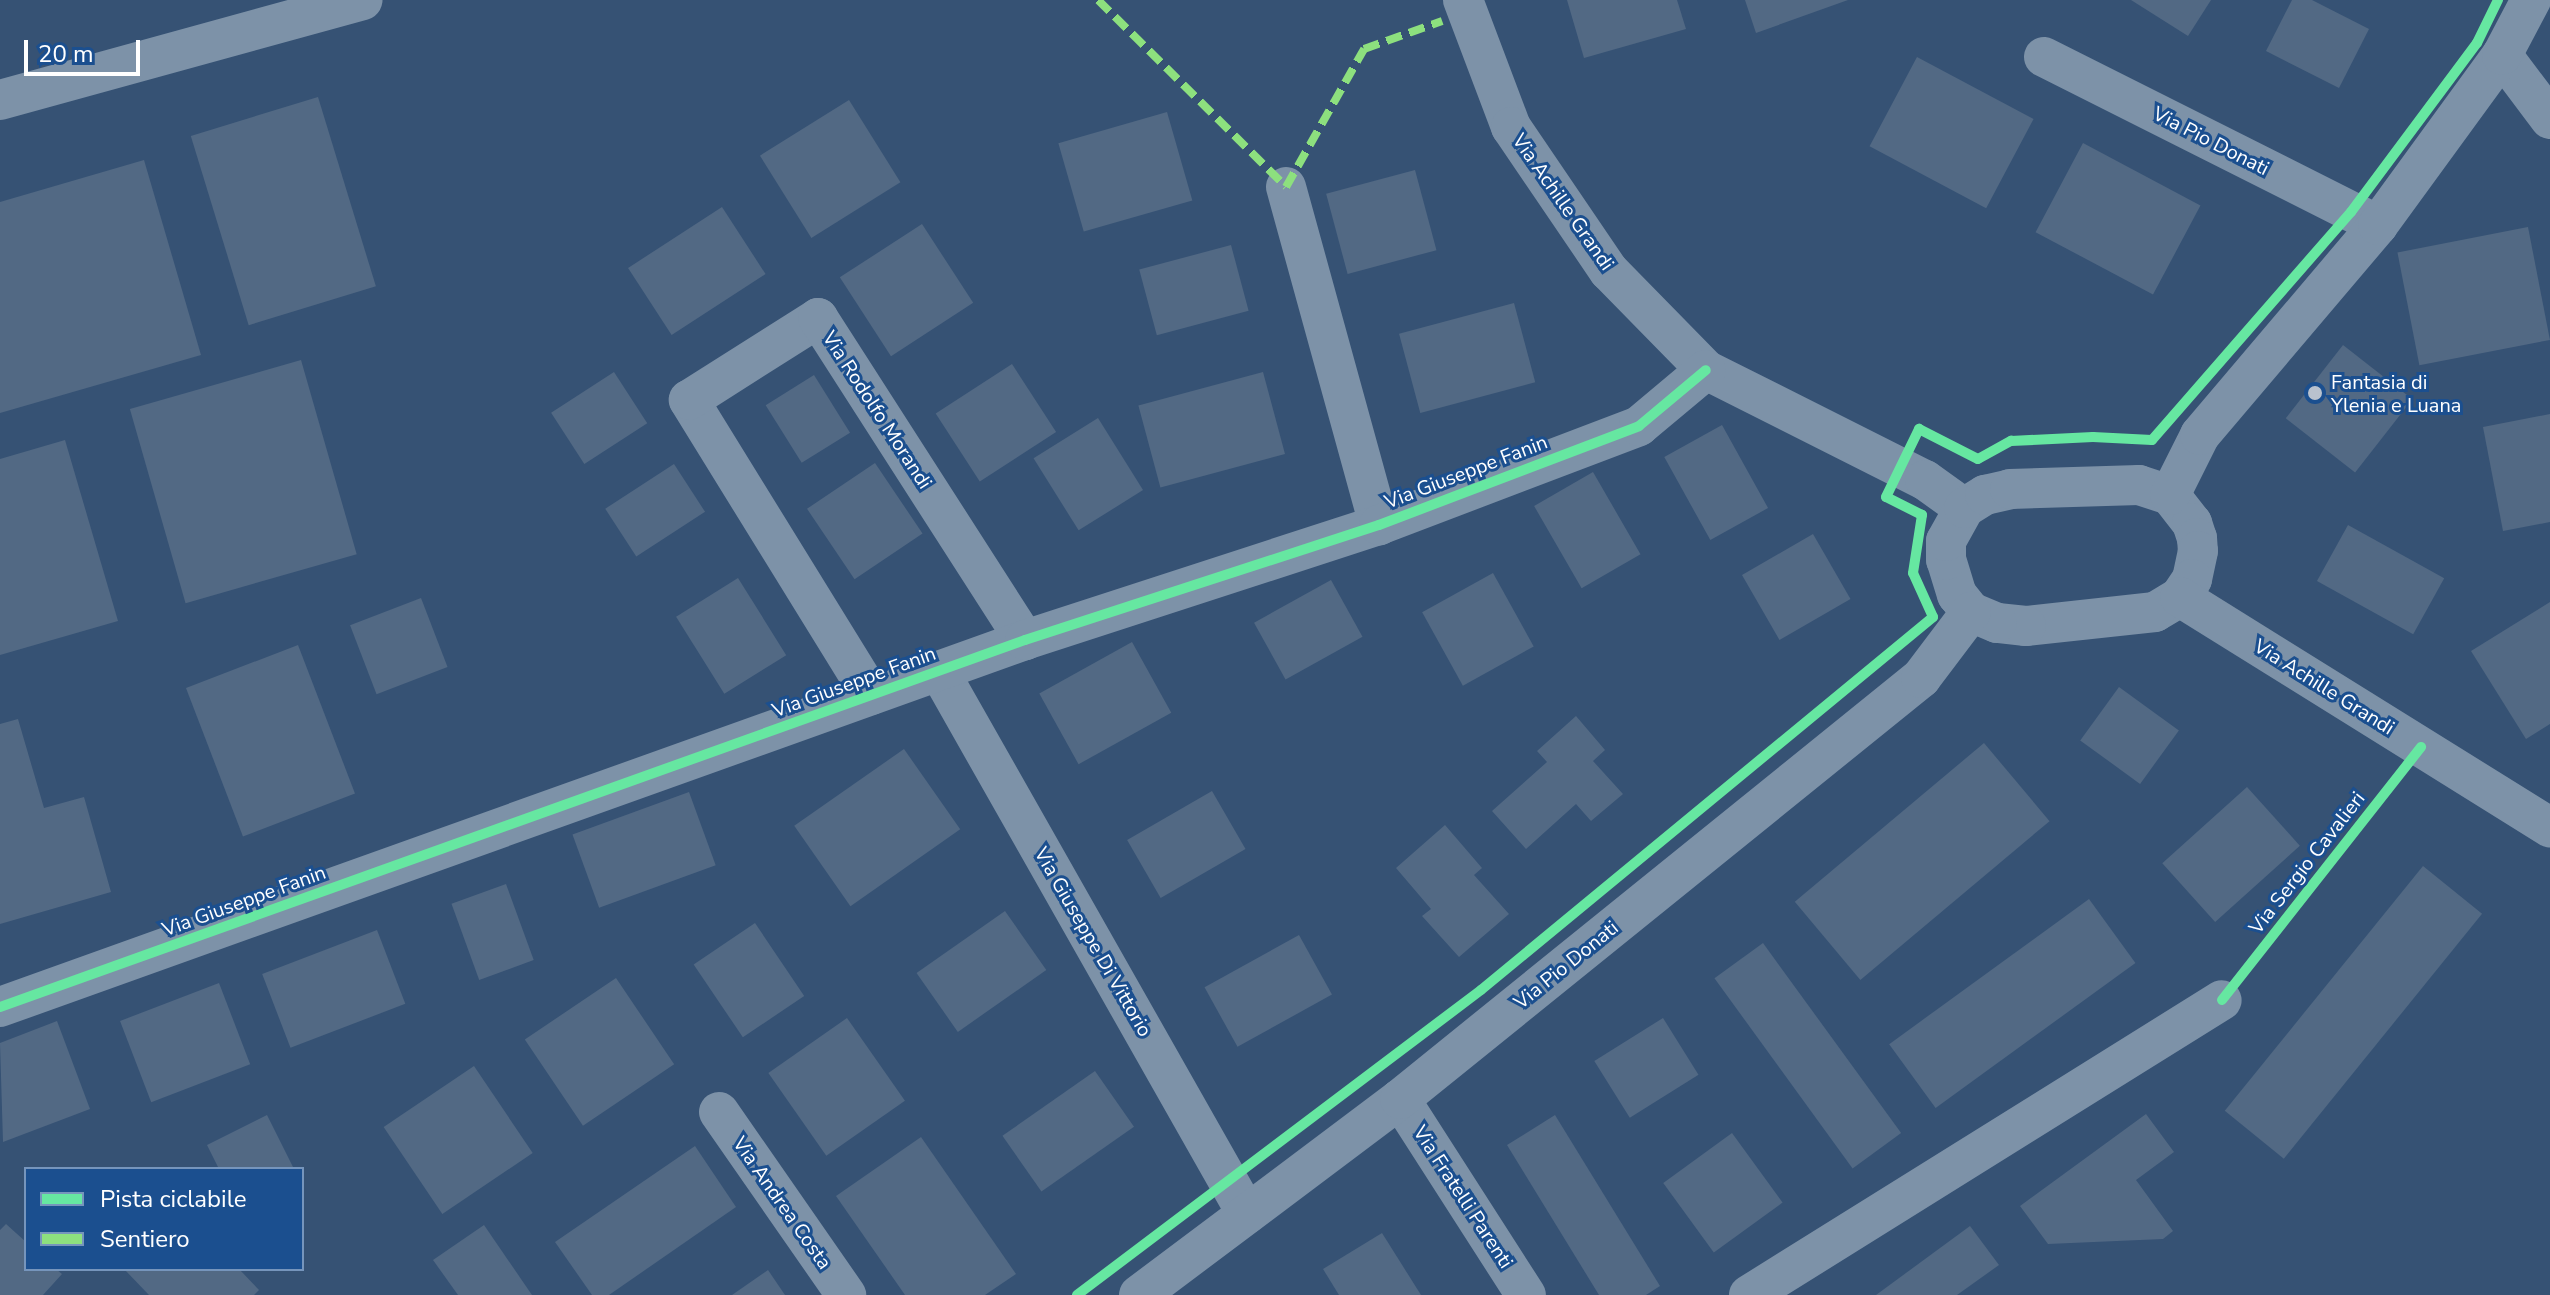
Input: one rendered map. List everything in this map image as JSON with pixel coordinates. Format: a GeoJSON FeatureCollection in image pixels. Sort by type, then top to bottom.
{"type":"FeatureCollection","features":[{"type":"Feature","properties":{"kind":"street"},"geometry":{"type":"LineString","coordinates":[[0,100],[362,0]]}},
{"type":"Feature","properties":{"kind":"street","name":"Via Achille Grandi"},"geometry":{"type":"LineString","coordinates":[[1463,0],[1511,127],[1609,271],[1706,370],[1925,480],[1964,508]]}},
{"type":"Feature","properties":{"kind":"street"},"geometry":{"type":"LineString","coordinates":[[2170,495],[2200,435],[2378,225],[2502,55],[2531,0]]}},
{"type":"Feature","properties":{"kind":"street"},"geometry":{"type":"LineString","coordinates":[[2502,55],[2550,119]]}},
{"type":"Feature","properties":{"kind":"street","name":"Via Pio Donati"},"geometry":{"type":"LineString","coordinates":[[2044,57],[2378,225]]}},
{"type":"Feature","properties":{"kind":"street","name":"Via Giuseppe Fanin"},"geometry":{"type":"LineString","coordinates":[[1286,187],[1379,525]]}},
{"type":"Feature","properties":{"kind":"street","name":"Via Rodolfo Morandi"},"geometry":{"type":"LineString","coordinates":[[871,695],[689,400],[818,318],[1025,640]]}},
{"type":"Feature","properties":{"kind":"street","name":"Via Giuseppe Fanin"},"geometry":{"type":"LineString","coordinates":[[0,1007],[1025,640],[1379,525],[1639,426],[1706,370]]}},
{"type":"Feature","properties":{"kind":"street"},"geometry":{"type":"LineString","coordinates":[[2139,485],[2170,495],[2192,523],[2198,551],[2192,579],[2180,597],[2155,612],[2041,625],[1997,623],[1971,612],[1957,595],[1946,560],[1946,541],[1964,508],[1985,495],[2010,489],[2139,485]]}},
{"type":"Feature","properties":{"kind":"street","name":"Via Achille Grandi"},"geometry":{"type":"LineString","coordinates":[[2180,597],[2550,827]]}},
{"type":"Feature","properties":{"kind":"street","name":"Via Pio Donati"},"geometry":{"type":"LineString","coordinates":[[1139,1295],[1400,1099],[1921,678],[1971,612]]}},
{"type":"Feature","properties":{"kind":"street","name":"Via Giuseppe Di Vittorio"},"geometry":{"type":"LineString","coordinates":[[939,671],[1247,1214]]}},
{"type":"Feature","properties":{"kind":"street"},"geometry":{"type":"LineString","coordinates":[[1749,1295],[2222,1000]]}},
{"type":"Feature","properties":{"kind":"street","name":"Via Fratelli Parenti"},"geometry":{"type":"LineString","coordinates":[[1400,1099],[1526,1295]]}},
{"type":"Feature","properties":{"kind":"street","name":"Via Andrea Costa"},"geometry":{"type":"LineString","coordinates":[[719,1112],[846,1295]]}},
{"type":"Feature","properties":{"kind":"building"},"geometry":{"type":"Polygon","coordinates":[[[1567,0],[1677,0],[1686,29],[1584,58],[1567,0]]]}},
{"type":"Feature","properties":{"kind":"building"},"geometry":{"type":"Polygon","coordinates":[[[1745,0],[1848,0],[1756,33],[1745,0]]]}},
{"type":"Feature","properties":{"kind":"building"},"geometry":{"type":"Polygon","coordinates":[[[2131,0],[2211,0],[2188,36],[2131,0]]]}},
{"type":"Feature","properties":{"kind":"building"},"geometry":{"type":"Polygon","coordinates":[[[2292,0],[2312,0],[2369,29],[2339,88],[2266,51],[2292,0]]]}},
{"type":"Feature","properties":{"kind":"building"},"geometry":{"type":"Polygon","coordinates":[[[1917,57],[2034,119],[1986,208],[1870,146],[1917,57]]]}},
{"type":"Feature","properties":{"kind":"building"},"geometry":{"type":"Polygon","coordinates":[[[318,97],[376,286],[249,325],[191,136],[318,97]]]}},
{"type":"Feature","properties":{"kind":"building"},"geometry":{"type":"Polygon","coordinates":[[[849,100],[900,182],[811,238],[760,156],[849,100]]]}},
{"type":"Feature","properties":{"kind":"building"},"geometry":{"type":"Polygon","coordinates":[[[1167,112],[1192,200],[1084,232],[1058,143],[1167,112]]]}},
{"type":"Feature","properties":{"kind":"building"},"geometry":{"type":"Polygon","coordinates":[[[2083,143],[2200,205],[2153,295],[2036,232],[2083,143]]]}},
{"type":"Feature","properties":{"kind":"building"},"geometry":{"type":"Polygon","coordinates":[[[144,160],[201,355],[0,413],[0,202],[144,160]]]}},
{"type":"Feature","properties":{"kind":"building"},"geometry":{"type":"Polygon","coordinates":[[[1415,170],[1436,250],[1348,274],[1326,194],[1415,170]]]}},
{"type":"Feature","properties":{"kind":"building"},"geometry":{"type":"Polygon","coordinates":[[[722,207],[766,274],[672,335],[628,268],[722,207]]]}},
{"type":"Feature","properties":{"kind":"building"},"geometry":{"type":"Polygon","coordinates":[[[922,224],[973,303],[891,356],[840,277],[922,224]]]}},
{"type":"Feature","properties":{"kind":"building"},"geometry":{"type":"Polygon","coordinates":[[[2528,227],[2550,340],[2419,365],[2397,252],[2528,227]]]}},
{"type":"Feature","properties":{"kind":"building"},"geometry":{"type":"Polygon","coordinates":[[[1231,245],[1249,311],[1157,335],[1139,270],[1231,245]]]}},
{"type":"Feature","properties":{"kind":"building"},"geometry":{"type":"Polygon","coordinates":[[[1514,303],[1535,382],[1420,413],[1399,334],[1514,303]]]}},
{"type":"Feature","properties":{"kind":"building"},"geometry":{"type":"Polygon","coordinates":[[[2343,345],[2412,399],[2355,472],[2286,418],[2343,345]]]}},
{"type":"Feature","properties":{"kind":"building"},"geometry":{"type":"Polygon","coordinates":[[[301,360],[357,554],[186,603],[130,409],[301,360]]]}},
{"type":"Feature","properties":{"kind":"building"},"geometry":{"type":"Polygon","coordinates":[[[1012,364],[1056,432],[980,481],[936,414],[1012,364]]]}},
{"type":"Feature","properties":{"kind":"building"},"geometry":{"type":"Polygon","coordinates":[[[614,372],[647,423],[584,464],[551,413],[614,372]]]}},
{"type":"Feature","properties":{"kind":"building"},"geometry":{"type":"Polygon","coordinates":[[[1263,372],[1285,454],[1160,487],[1138,405],[1263,372]]]}},
{"type":"Feature","properties":{"kind":"building"},"geometry":{"type":"Polygon","coordinates":[[[814,375],[850,433],[802,463],[766,405],[814,375]]]}},
{"type":"Feature","properties":{"kind":"building"},"geometry":{"type":"Polygon","coordinates":[[[2550,414],[2550,522],[2503,531],[2483,427],[2550,414]]]}},
{"type":"Feature","properties":{"kind":"building"},"geometry":{"type":"Polygon","coordinates":[[[1098,418],[1143,490],[1079,530],[1034,458],[1098,418]]]}},
{"type":"Feature","properties":{"kind":"building"},"geometry":{"type":"Polygon","coordinates":[[[1722,425],[1768,508],[1710,540],[1664,457],[1722,425]]]}},
{"type":"Feature","properties":{"kind":"building"},"geometry":{"type":"Polygon","coordinates":[[[65,440],[118,621],[0,655],[0,459],[65,440]]]}},
{"type":"Feature","properties":{"kind":"building"},"geometry":{"type":"Polygon","coordinates":[[[875,463],[923,533],[855,579],[807,509],[875,463]]]}},
{"type":"Feature","properties":{"kind":"building"},"geometry":{"type":"Polygon","coordinates":[[[674,464],[705,512],[636,556],[605,509],[674,464]]]}},
{"type":"Feature","properties":{"kind":"building"},"geometry":{"type":"Polygon","coordinates":[[[1593,472],[1640,554],[1582,588],[1534,506],[1593,472]]]}},
{"type":"Feature","properties":{"kind":"building"},"geometry":{"type":"Polygon","coordinates":[[[2348,525],[2444,578],[2413,634],[2317,581],[2348,525]]]}},
{"type":"Feature","properties":{"kind":"building"},"geometry":{"type":"Polygon","coordinates":[[[1813,534],[1850,599],[1779,640],[1742,575],[1813,534]]]}},
{"type":"Feature","properties":{"kind":"building"},"geometry":{"type":"Polygon","coordinates":[[[1493,573],[1534,646],[1463,686],[1422,612],[1493,573]]]}},
{"type":"Feature","properties":{"kind":"building"},"geometry":{"type":"Polygon","coordinates":[[[738,578],[786,655],[724,694],[676,617],[738,578]]]}},
{"type":"Feature","properties":{"kind":"building"},"geometry":{"type":"Polygon","coordinates":[[[1331,580],[1363,637],[1286,680],[1254,623],[1331,580]]]}},
{"type":"Feature","properties":{"kind":"building"},"geometry":{"type":"Polygon","coordinates":[[[421,598],[448,667],[377,694],[350,625],[421,598]]]}},
{"type":"Feature","properties":{"kind":"building"},"geometry":{"type":"Polygon","coordinates":[[[2550,602],[2550,724],[2526,739],[2471,651],[2550,602]]]}},
{"type":"Feature","properties":{"kind":"building"},"geometry":{"type":"Polygon","coordinates":[[[1132,642],[1171,713],[1079,764],[1039,693],[1132,642]]]}},
{"type":"Feature","properties":{"kind":"building"},"geometry":{"type":"Polygon","coordinates":[[[298,645],[355,793],[243,836],[186,688],[298,645]]]}},
{"type":"Feature","properties":{"kind":"building"},"geometry":{"type":"Polygon","coordinates":[[[2119,687],[2179,730],[2140,784],[2080,740],[2119,687]]]}},
{"type":"Feature","properties":{"kind":"building"},"geometry":{"type":"Polygon","coordinates":[[[1576,716],[1605,750],[1593,761],[1623,794],[1591,821],[1576,804],[1526,849],[1492,811],[1547,762],[1537,751],[1576,716]]]}},
{"type":"Feature","properties":{"kind":"building"},"geometry":{"type":"Polygon","coordinates":[[[18,719],[44,808],[84,797],[111,892],[0,924],[0,724],[18,719]]]}},
{"type":"Feature","properties":{"kind":"building"},"geometry":{"type":"Polygon","coordinates":[[[1984,743],[2050,821],[1860,980],[1795,902],[1984,743]]]}},
{"type":"Feature","properties":{"kind":"building"},"geometry":{"type":"Polygon","coordinates":[[[904,749],[960,829],[850,906],[794,826],[904,749]]]}},
{"type":"Feature","properties":{"kind":"building"},"geometry":{"type":"Polygon","coordinates":[[[2247,787],[2300,846],[2215,922],[2162,863],[2247,787]]]}},
{"type":"Feature","properties":{"kind":"building"},"geometry":{"type":"Polygon","coordinates":[[[1212,791],[1246,849],[1161,898],[1127,840],[1212,791]]]}},
{"type":"Feature","properties":{"kind":"building"},"geometry":{"type":"Polygon","coordinates":[[[689,792],[716,865],[599,908],[572,834],[689,792]]]}},
{"type":"Feature","properties":{"kind":"building"},"geometry":{"type":"Polygon","coordinates":[[[1445,825],[1482,868],[1474,875],[1509,914],[1459,957],[1422,916],[1431,909],[1396,868],[1445,825]]]}},
{"type":"Feature","properties":{"kind":"building"},"geometry":{"type":"Polygon","coordinates":[[[2423,866],[2482,914],[2284,1159],[2225,1111],[2423,866]]]}},
{"type":"Feature","properties":{"kind":"building"},"geometry":{"type":"Polygon","coordinates":[[[506,884],[534,960],[479,980],[451,904],[506,884]]]}},
{"type":"Feature","properties":{"kind":"building"},"geometry":{"type":"Polygon","coordinates":[[[2089,899],[2135,963],[1936,1108],[1889,1044],[2089,899]]]}},
{"type":"Feature","properties":{"kind":"building"},"geometry":{"type":"Polygon","coordinates":[[[1005,911],[1046,970],[958,1032],[917,973],[1005,911]]]}},
{"type":"Feature","properties":{"kind":"building"},"geometry":{"type":"Polygon","coordinates":[[[755,923],[804,996],[743,1037],[694,964],[755,923]]]}},
{"type":"Feature","properties":{"kind":"building"},"geometry":{"type":"Polygon","coordinates":[[[377,930],[405,1004],[290,1048],[262,974],[377,930]]]}},
{"type":"Feature","properties":{"kind":"building"},"geometry":{"type":"Polygon","coordinates":[[[1299,935],[1332,994],[1238,1047],[1205,987],[1299,935]]]}},
{"type":"Feature","properties":{"kind":"building"},"geometry":{"type":"Polygon","coordinates":[[[1763,943],[1901,1133],[1853,1168],[1714,978],[1763,943]]]}},
{"type":"Feature","properties":{"kind":"building"},"geometry":{"type":"Polygon","coordinates":[[[616,978],[674,1064],[583,1126],[525,1040],[616,978]]]}},
{"type":"Feature","properties":{"kind":"building"},"geometry":{"type":"Polygon","coordinates":[[[219,983],[250,1064],[151,1102],[120,1021],[219,983]]]}},
{"type":"Feature","properties":{"kind":"building"},"geometry":{"type":"Polygon","coordinates":[[[847,1018],[905,1101],[826,1156],[768,1073],[847,1018]]]}},
{"type":"Feature","properties":{"kind":"building"},"geometry":{"type":"Polygon","coordinates":[[[1663,1018],[1699,1075],[1630,1118],[1594,1061],[1663,1018]]]}},
{"type":"Feature","properties":{"kind":"building"},"geometry":{"type":"Polygon","coordinates":[[[57,1021],[90,1109],[3,1142],[0,1043],[57,1021]]]}},
{"type":"Feature","properties":{"kind":"building"},"geometry":{"type":"Polygon","coordinates":[[[474,1066],[533,1153],[442,1214],[384,1127],[474,1066]]]}},
{"type":"Feature","properties":{"kind":"building"},"geometry":{"type":"Polygon","coordinates":[[[1095,1071],[1134,1127],[1041,1192],[1002,1136],[1095,1071]]]}},
{"type":"Feature","properties":{"kind":"building"},"geometry":{"type":"Polygon","coordinates":[[[2146,1114],[2174,1152],[2136,1180],[2173,1231],[2163,1239],[2048,1244],[2020,1206],[2146,1114]]]}},
{"type":"Feature","properties":{"kind":"building"},"geometry":{"type":"Polygon","coordinates":[[[267,1115],[293,1167],[218,1167],[207,1145],[267,1115]]]}},
{"type":"Feature","properties":{"kind":"building"},"geometry":{"type":"Polygon","coordinates":[[[1555,1115],[1660,1286],[1646,1295],[1599,1295],[1507,1145],[1555,1115]]]}},
{"type":"Feature","properties":{"kind":"building"},"geometry":{"type":"Polygon","coordinates":[[[1732,1133],[1783,1203],[1714,1253],[1663,1183],[1732,1133]]]}},
{"type":"Feature","properties":{"kind":"building"},"geometry":{"type":"Polygon","coordinates":[[[921,1137],[1016,1274],[985,1295],[905,1295],[836,1196],[921,1137]]]}},
{"type":"Feature","properties":{"kind":"building"},"geometry":{"type":"Polygon","coordinates":[[[695,1146],[736,1207],[609,1295],[592,1295],[555,1242],[695,1146]]]}},
{"type":"Feature","properties":{"kind":"building"},"geometry":{"type":"Polygon","coordinates":[[[6,1224],[24,1240],[24,1271],[58,1271],[62,1274],[43,1295],[0,1295],[0,1230],[6,1224]]]}},
{"type":"Feature","properties":{"kind":"building"},"geometry":{"type":"Polygon","coordinates":[[[484,1225],[532,1295],[458,1295],[433,1260],[484,1225]]]}},
{"type":"Feature","properties":{"kind":"building"},"geometry":{"type":"Polygon","coordinates":[[[1970,1226],[1999,1265],[1957,1295],[1876,1295],[1970,1226]]]}},
{"type":"Feature","properties":{"kind":"building"},"geometry":{"type":"Polygon","coordinates":[[[1382,1233],[1421,1295],[1339,1295],[1323,1269],[1382,1233]]]}},
{"type":"Feature","properties":{"kind":"building"},"geometry":{"type":"Polygon","coordinates":[[[768,1270],[785,1295],[732,1295],[768,1270]]]}},
{"type":"Feature","properties":{"kind":"building"},"geometry":{"type":"Polygon","coordinates":[[[126,1271],[241,1271],[259,1290],[254,1295],[149,1295],[126,1271]]]}},
{"type":"Feature","properties":{"kind":"marked path"},"geometry":{"type":"LineString","coordinates":[[1098,0],[1286,187],[1364,49],[1442,21]]}},
{"type":"Feature","properties":{"kind":"cycle path"},"geometry":{"type":"LineString","coordinates":[[1077,1295],[1481,990],[1933,617],[1913,573],[1922,515],[1886,497],[1919,429],[1978,459],[2011,441],[2093,437],[2152,440],[2351,212],[2477,43],[2498,0]]}},
{"type":"Feature","properties":{"kind":"cycle path"},"geometry":{"type":"LineString","coordinates":[[0,1007],[1025,640],[1379,525],[1639,426],[1706,370]]}},
{"type":"Feature","properties":{"kind":"cycle path","name":"Via Sergio Cavalieri"},"geometry":{"type":"LineString","coordinates":[[2222,1000],[2421,747]]}},
{"type":"Feature","properties":{"kind":"place","name":"Fantasia di Ylenia e Luana"},"geometry":{"type":"Point","coordinates":[2315,393]}}]}
